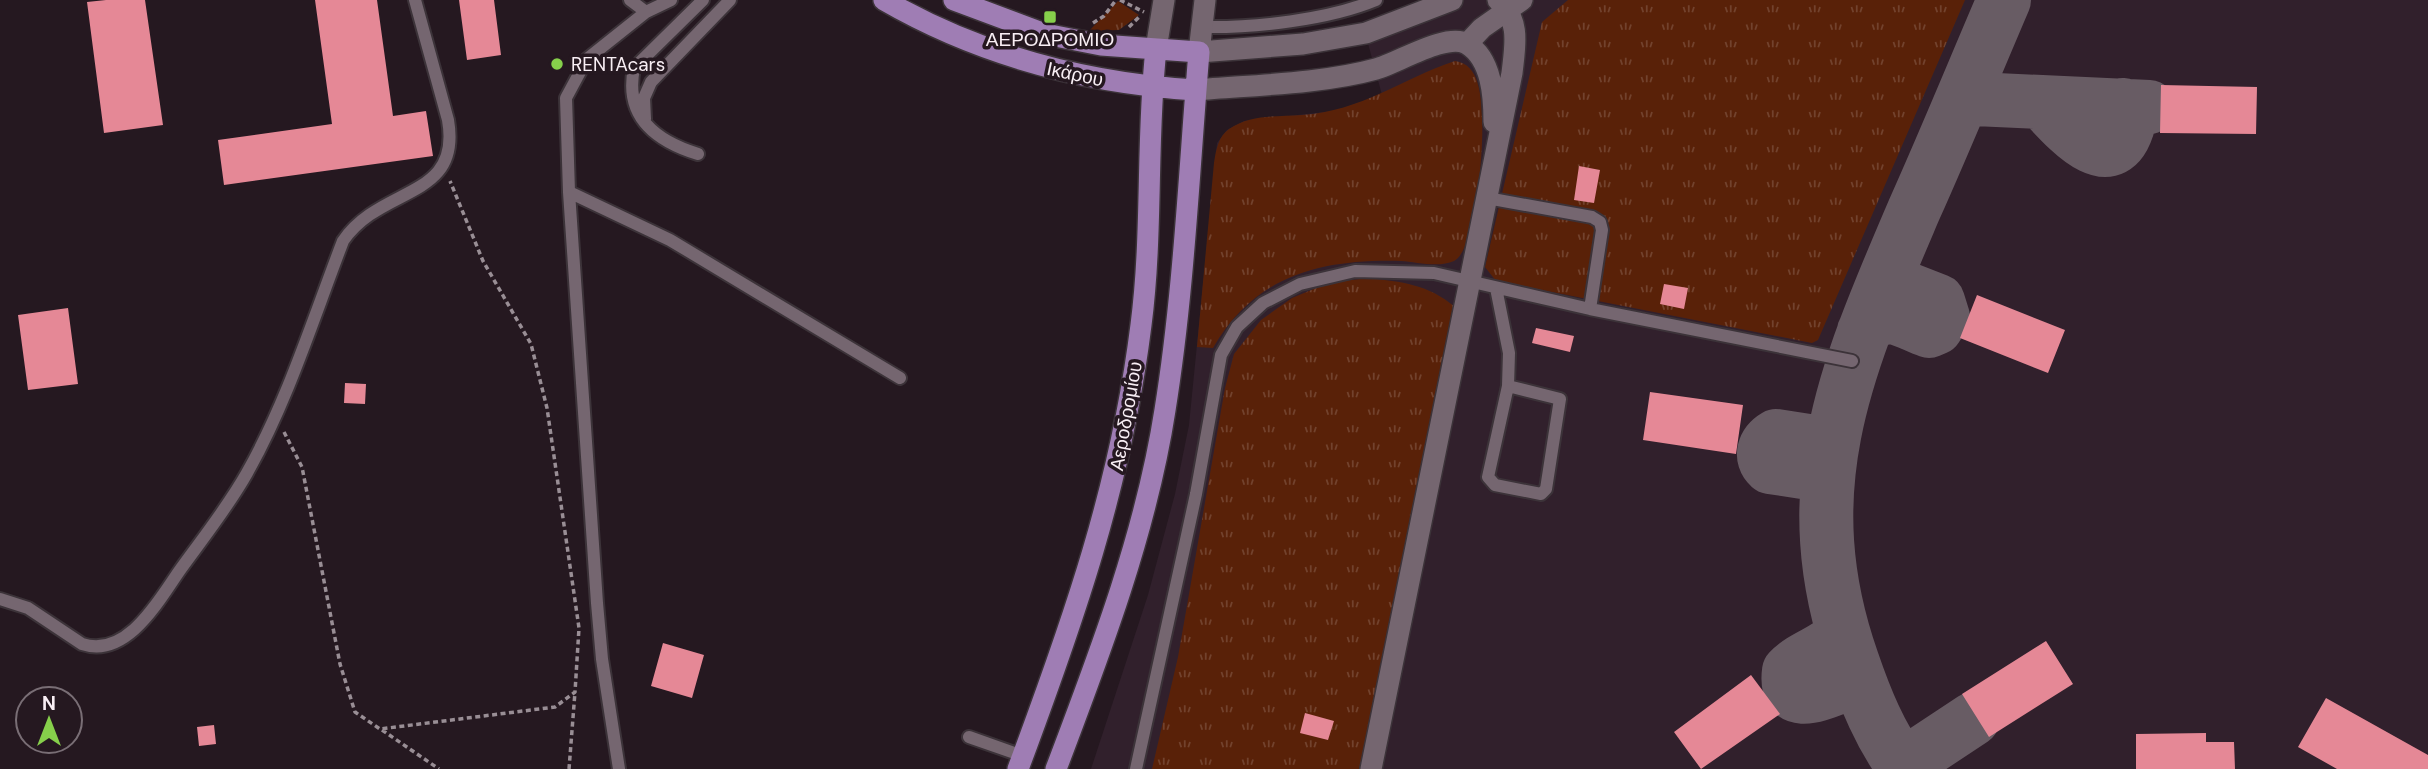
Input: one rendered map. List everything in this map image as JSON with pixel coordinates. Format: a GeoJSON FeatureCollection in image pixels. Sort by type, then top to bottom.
{"type":"FeatureCollection","features":[{"type":"Feature","properties":{"kind":"main road","name":"Ικάρου"},"geometry":{"type":"LineString","coordinates":[[884,0],[931,27],[987,50],[1050,69],[1152,88],[1196,90]]}},
{"type":"Feature","properties":{"kind":"main road","name":"Ικάρου"},"geometry":{"type":"LineString","coordinates":[[954,0],[1045,34],[1101,45],[1199,52]]}},
{"type":"Feature","properties":{"kind":"main road","name":"Αεροδρομίου"},"geometry":{"type":"LineString","coordinates":[[1020,763],[1091,567],[1130,407],[1147,252],[1152,88],[1156,49]]}},
{"type":"Feature","properties":{"kind":"main road","name":"Αεροδρομίου"},"geometry":{"type":"LineString","coordinates":[[1056,769],[1126,573],[1145,508],[1165,412],[1178,314],[1199,52]]}},
{"type":"Feature","properties":{"kind":"street"},"geometry":{"type":"LineString","coordinates":[[1156,49],[1164,0]]}},
{"type":"Feature","properties":{"kind":"street"},"geometry":{"type":"LineString","coordinates":[[1205,0],[1199,52],[1303,44],[1366,33],[1452,0]]}},
{"type":"Feature","properties":{"kind":"street"},"geometry":{"type":"LineString","coordinates":[[1196,90],[1376,69],[1443,43],[1467,44],[1510,3]]}},
{"type":"Feature","properties":{"kind":"street"},"geometry":{"type":"LineString","coordinates":[[1371,769],[1512,74],[1515,29],[1510,3]]}},
{"type":"Feature","properties":{"kind":"street"},"geometry":{"type":"LineString","coordinates":[[1303,44],[1307,79]]}},
{"type":"Feature","properties":{"kind":"street"},"geometry":{"type":"LineString","coordinates":[[1467,44],[1482,62],[1490,83],[1494,159]]}},
{"type":"Feature","properties":{"kind":"lane"},"geometry":{"type":"LineString","coordinates":[[0,599],[28,608],[91,647],[110,645],[122,638],[153,608],[234,494],[275,416],[342,241],[356,224],[378,207],[431,179],[444,167],[450,148],[450,131],[415,0]]}},
{"type":"Feature","properties":{"kind":"lane"},"geometry":{"type":"LineString","coordinates":[[630,0],[646,12]]}},
{"type":"Feature","properties":{"kind":"lane"},"geometry":{"type":"LineString","coordinates":[[619,769],[602,659],[569,192],[566,98],[587,59],[646,12],[671,0]]}},
{"type":"Feature","properties":{"kind":"lane"},"geometry":{"type":"LineString","coordinates":[[698,154],[669,145],[645,123],[634,102],[631,82],[634,68],[703,0]]}},
{"type":"Feature","properties":{"kind":"lane"},"geometry":{"type":"LineString","coordinates":[[645,123],[644,98],[652,82],[730,0]]}},
{"type":"Feature","properties":{"kind":"lane"},"geometry":{"type":"LineString","coordinates":[[1202,27],[1227,27],[1298,18],[1376,0]]}},
{"type":"Feature","properties":{"kind":"lane"},"geometry":{"type":"LineString","coordinates":[[569,192],[691,252],[900,378]]}},
{"type":"Feature","properties":{"kind":"lane"},"geometry":{"type":"LineString","coordinates":[[1487,198],[1592,218],[1600,222],[1602,230],[1590,309]]}},
{"type":"Feature","properties":{"kind":"lane"},"geometry":{"type":"LineString","coordinates":[[1136,769],[1196,494],[1221,355],[1237,327],[1263,303],[1285,291],[1345,272],[1374,270],[1434,273],[1590,309],[1852,361]]}},
{"type":"Feature","properties":{"kind":"lane"},"geometry":{"type":"LineString","coordinates":[[1496,288],[1508,353],[1508,386],[1488,477],[1490,482],[1541,494],[1546,489],[1560,399],[1508,386]]}},
{"type":"Feature","properties":{"kind":"lane"},"geometry":{"type":"LineString","coordinates":[[969,737],[1020,763]]}},
{"type":"Feature","properties":{"kind":"path"},"geometry":{"type":"LineString","coordinates":[[1087,28],[1104,16],[1118,0],[1143,12]]}},
{"type":"Feature","properties":{"kind":"path"},"geometry":{"type":"LineString","coordinates":[[444,167],[483,261],[531,344],[544,395],[579,628],[569,769]]}},
{"type":"Feature","properties":{"kind":"path"},"geometry":{"type":"LineString","coordinates":[[275,416],[302,467],[340,664],[355,712],[439,769]]}},
{"type":"Feature","properties":{"kind":"path"},"geometry":{"type":"LineString","coordinates":[[380,729],[555,707],[575,692]]}},
{"type":"Feature","properties":{"kind":"shaded area"},"geometry":{"type":"Polygon","coordinates":[[[1427,0],[2428,0],[2428,769],[1091,769],[1148,595],[1175,494],[1189,425],[1217,143],[1227,130],[1244,121],[1334,111],[1382,95],[1363,25],[1427,0]]]}},
{"type":"Feature","properties":{"kind":"green space"},"geometry":{"type":"Polygon","coordinates":[[[1568,0],[1965,0],[1818,340],[1812,343],[1496,281],[1485,267],[1542,22],[1568,0]]]}},
{"type":"Feature","properties":{"kind":"green space"},"geometry":{"type":"Polygon","coordinates":[[[1118,1],[1139,15],[1119,30],[1089,31],[1118,1]]]}},
{"type":"Feature","properties":{"kind":"green space"},"geometry":{"type":"Polygon","coordinates":[[[1455,61],[1470,68],[1478,83],[1482,117],[1477,195],[1462,253],[1454,261],[1442,264],[1401,261],[1344,263],[1293,276],[1249,303],[1230,323],[1213,348],[1197,347],[1214,163],[1218,144],[1225,132],[1237,124],[1255,119],[1302,115],[1344,107],[1455,61]]]}},
{"type":"Feature","properties":{"kind":"green space"},"geometry":{"type":"Polygon","coordinates":[[[1368,278],[1425,289],[1455,307],[1364,769],[1152,769],[1178,657],[1225,388],[1234,354],[1261,320],[1292,298],[1328,283],[1368,278]]]}},
{"type":"Feature","properties":{"kind":"building"},"geometry":{"type":"Polygon","coordinates":[[[145,0],[163,125],[104,133],[87,2],[145,0]]]}},
{"type":"Feature","properties":{"kind":"building"},"geometry":{"type":"Polygon","coordinates":[[[315,0],[377,0],[393,116],[426,111],[433,156],[224,185],[218,140],[332,124],[315,0]]]}},
{"type":"Feature","properties":{"kind":"building"},"geometry":{"type":"Polygon","coordinates":[[[459,0],[494,0],[501,55],[467,60],[459,0]]]}},
{"type":"Feature","properties":{"kind":"building"},"geometry":{"type":"Polygon","coordinates":[[[2161,85],[2257,87],[2256,134],[2160,133],[2161,85]]]}},
{"type":"Feature","properties":{"kind":"building"},"geometry":{"type":"Polygon","coordinates":[[[1579,166],[1600,170],[1594,203],[1574,200],[1579,166]]]}},
{"type":"Feature","properties":{"kind":"building"},"geometry":{"type":"Polygon","coordinates":[[[1664,284],[1688,288],[1684,309],[1660,304],[1664,284]]]}},
{"type":"Feature","properties":{"kind":"building"},"geometry":{"type":"Polygon","coordinates":[[[1977,295],[2065,330],[2048,373],[1960,338],[1977,295]]]}},
{"type":"Feature","properties":{"kind":"building"},"geometry":{"type":"Polygon","coordinates":[[[68,308],[78,384],[28,390],[18,315],[68,308]]]}},
{"type":"Feature","properties":{"kind":"building"},"geometry":{"type":"Polygon","coordinates":[[[1536,328],[1574,336],[1570,352],[1532,343],[1536,328]]]}},
{"type":"Feature","properties":{"kind":"building"},"geometry":{"type":"Polygon","coordinates":[[[345,383],[366,384],[365,404],[344,403],[345,383]]]}},
{"type":"Feature","properties":{"kind":"building"},"geometry":{"type":"Polygon","coordinates":[[[1650,392],[1743,405],[1736,454],[1643,440],[1650,392]]]}},
{"type":"Feature","properties":{"kind":"building"},"geometry":{"type":"Polygon","coordinates":[[[2046,641],[2073,684],[1989,737],[1962,694],[2046,641]]]}},
{"type":"Feature","properties":{"kind":"building"},"geometry":{"type":"Polygon","coordinates":[[[663,643],[704,655],[692,698],[651,686],[663,643]]]}},
{"type":"Feature","properties":{"kind":"building"},"geometry":{"type":"Polygon","coordinates":[[[1751,675],[1780,714],[1701,769],[1674,732],[1751,675]]]}},
{"type":"Feature","properties":{"kind":"building"},"geometry":{"type":"Polygon","coordinates":[[[2326,698],[2428,755],[2428,769],[2337,769],[2298,747],[2326,698]]]}},
{"type":"Feature","properties":{"kind":"building"},"geometry":{"type":"Polygon","coordinates":[[[1305,713],[1334,721],[1328,740],[1300,733],[1305,713]]]}},
{"type":"Feature","properties":{"kind":"building"},"geometry":{"type":"Polygon","coordinates":[[[214,725],[216,744],[199,746],[197,727],[214,725]]]}},
{"type":"Feature","properties":{"kind":"building"},"geometry":{"type":"Polygon","coordinates":[[[2206,733],[2206,742],[2234,742],[2235,769],[2136,769],[2136,734],[2206,733]]]}},
{"type":"Feature","properties":{"kind":"taxiway"},"geometry":{"type":"LineString","coordinates":[[1905,769],[1888,743],[1868,702],[1852,660],[1835,598],[1827,539],[1828,483],[1835,429],[1849,376],[1868,322],[2004,0]]}},
{"type":"Feature","properties":{"kind":"taxiway"},"geometry":{"type":"LineString","coordinates":[[1967,88],[1975,99],[2149,107]]}},
{"type":"Feature","properties":{"kind":"taxiway"},"geometry":{"type":"LineString","coordinates":[[2042,102],[2074,134],[2087,144],[2100,149],[2111,149],[2121,140],[2129,122],[2123,105]]}},
{"type":"Feature","properties":{"kind":"taxiway"},"geometry":{"type":"LineString","coordinates":[[1864,331],[1872,323],[1887,317],[1929,331],[1936,328],[1943,317],[1938,301],[1897,285],[1887,275]]}},
{"type":"Feature","properties":{"kind":"taxiway"},"geometry":{"type":"LineString","coordinates":[[1827,483],[1816,474],[1770,467],[1764,450],[1768,442],[1776,436],[1821,443],[1833,438]]}},
{"type":"Feature","properties":{"kind":"taxiway"},"geometry":{"type":"LineString","coordinates":[[1842,634],[1830,645],[1789,671],[1789,684],[1793,693],[1799,696],[1818,695],[1847,684],[1855,669]]}},
{"type":"Feature","properties":{"kind":"taxiway"},"geometry":{"type":"LineString","coordinates":[[1898,760],[1911,760],[1973,719]]}},
{"type":"Feature","properties":{"kind":"place","name":"ΑΕΡΟΔΡΟΜΙΟ"},"geometry":{"type":"Point","coordinates":[1050,17]}},
{"type":"Feature","properties":{"kind":"place","name":"RENTAcars"},"geometry":{"type":"Point","coordinates":[557,64]}}]}
